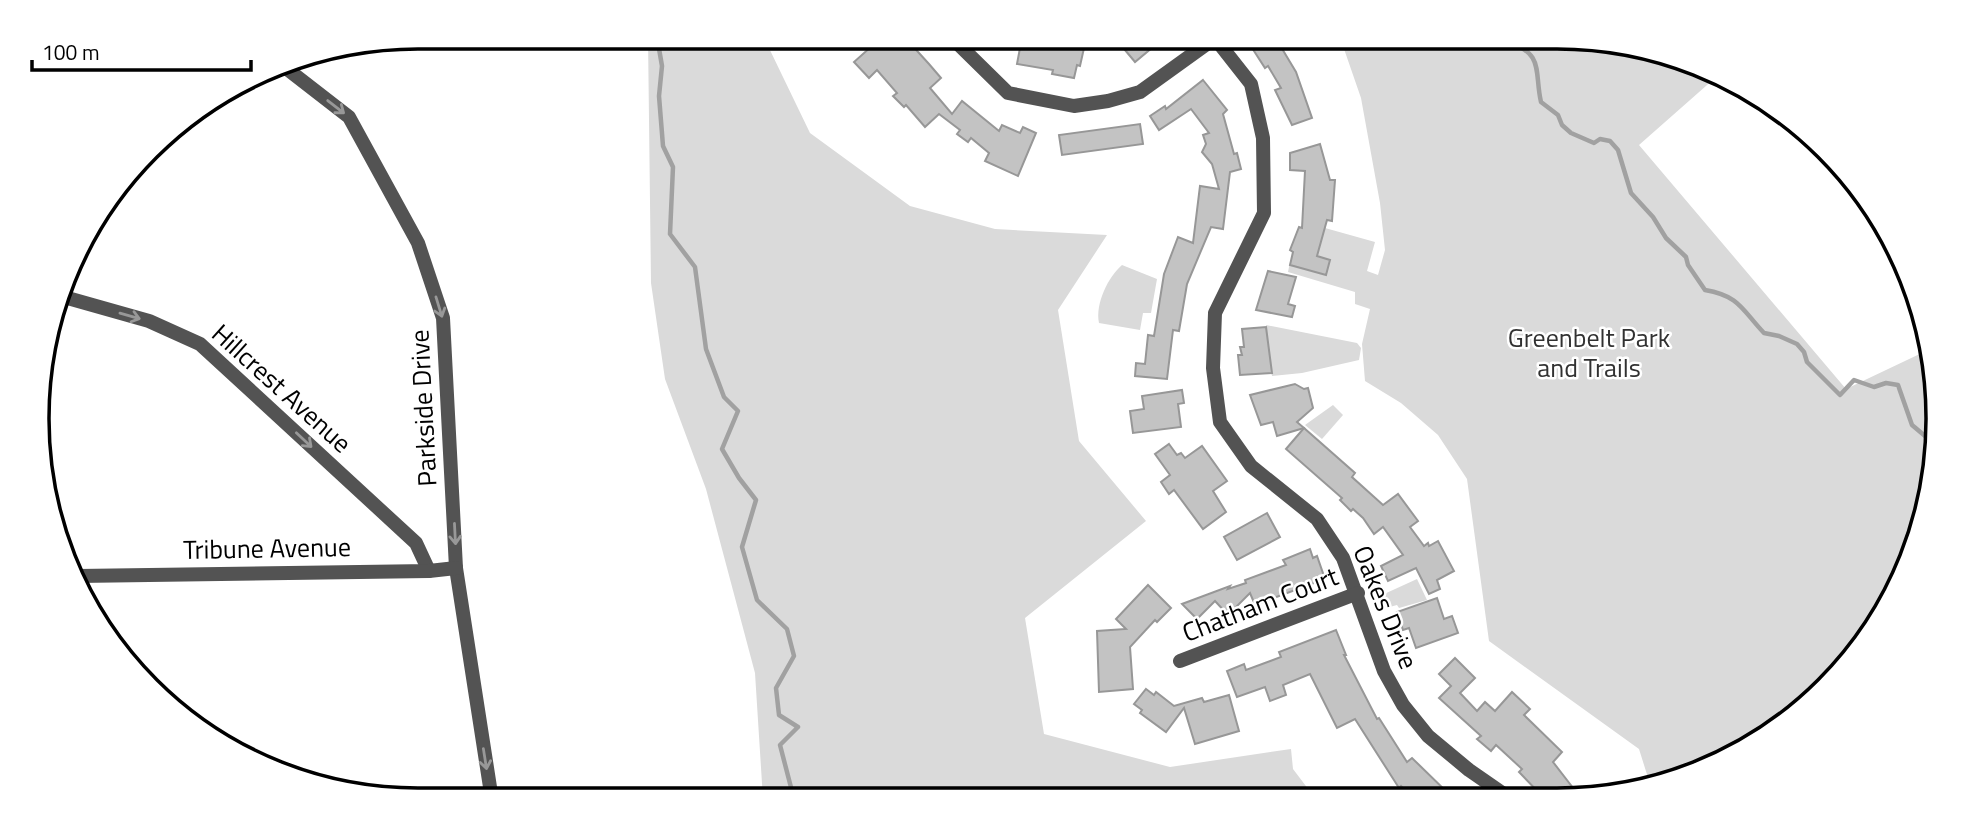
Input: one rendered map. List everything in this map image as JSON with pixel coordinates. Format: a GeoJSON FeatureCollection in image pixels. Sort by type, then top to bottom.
{"type":"FeatureCollection","features":[{"type":"Feature","properties":{"kind":"street"},"geometry":{"type":"LineString","coordinates":[[963,49],[1008,93],[1074,106],[1108,101],[1140,92],[1198,49]]}},
{"type":"Feature","properties":{"kind":"street","name":"Oakes Drive"},"geometry":{"type":"LineString","coordinates":[[1223,49],[1251,84],[1263,138],[1264,213],[1215,313],[1213,368],[1220,422],[1251,466],[1317,519],[1343,558],[1358,593],[1384,671],[1403,705],[1428,736],[1495,788]]}},
{"type":"Feature","properties":{"kind":"street","name":"Parkside Drive"},"geometry":{"type":"LineString","coordinates":[[291,72],[349,117],[418,243],[443,318],[456,568],[490,788]]}},
{"type":"Feature","properties":{"kind":"street","name":"Hillcrest Avenue"},"geometry":{"type":"LineString","coordinates":[[70,299],[149,321],[200,344],[416,543],[429,571]]}},
{"type":"Feature","properties":{"kind":"street","name":"Tribune Avenue"},"geometry":{"type":"LineString","coordinates":[[84,576],[429,571],[456,568]]}},
{"type":"Feature","properties":{"kind":"street","name":"Chatham Court"},"geometry":{"type":"LineString","coordinates":[[1180,661],[1358,593]]}},
{"type":"Feature","properties":{"kind":"green space"},"geometry":{"type":"Polygon","coordinates":[[[648,49],[769,49],[810,133],[910,206],[995,229],[1107,235],[1058,310],[1079,441],[1146,521],[1025,618],[1044,734],[1170,767],[1291,749],[1293,769],[1307,788],[762,788],[755,673],[706,489],[665,379],[651,283],[648,49]]]}},
{"type":"Feature","properties":{"kind":"green space","name":"Greenbelt Park and Trails"},"geometry":{"type":"Polygon","coordinates":[[[1344,49],[1557,49],[1605,52],[1652,62],[1710,82],[1639,145],[1846,389],[1920,354],[1926,418],[1923,467],[1913,514],[1898,560],[1864,624],[1850,643],[1818,680],[1762,726],[1698,760],[1648,776],[1639,749],[1489,641],[1467,479],[1438,435],[1401,403],[1365,381],[1362,344],[1370,309],[1355,304],[1355,292],[1288,272],[1290,262],[1326,275],[1330,260],[1317,256],[1325,228],[1375,242],[1367,271],[1378,275],[1385,250],[1380,203],[1361,98],[1344,49]]]}},
{"type":"Feature","properties":{"kind":"green space"},"geometry":{"type":"Polygon","coordinates":[[[1122,265],[1157,279],[1151,313],[1143,313],[1140,330],[1099,323],[1099,308],[1104,291],[1122,265]]]}},
{"type":"Feature","properties":{"kind":"green space"},"geometry":{"type":"Polygon","coordinates":[[[1266,325],[1357,343],[1361,348],[1359,360],[1302,373],[1272,376],[1266,325]]]}},
{"type":"Feature","properties":{"kind":"green space"},"geometry":{"type":"Polygon","coordinates":[[[1333,405],[1343,415],[1322,439],[1305,425],[1333,405]]]}},
{"type":"Feature","properties":{"kind":"green space"},"geometry":{"type":"Polygon","coordinates":[[[1417,579],[1427,600],[1399,608],[1397,605],[1386,608],[1382,595],[1417,579]]]}},
{"type":"Feature","properties":{"kind":"building"},"geometry":{"type":"Polygon","coordinates":[[[869,49],[915,49],[941,78],[930,88],[952,114],[962,101],[999,131],[1002,125],[1020,133],[1023,127],[1036,133],[1018,176],[985,161],[989,153],[971,138],[968,142],[957,134],[960,130],[939,114],[925,127],[906,105],[904,107],[893,96],[897,93],[877,70],[869,78],[854,62],[869,49]]]}},
{"type":"Feature","properties":{"kind":"building"},"geometry":{"type":"Polygon","coordinates":[[[1020,49],[1084,49],[1074,78],[1052,74],[1053,70],[1017,64],[1020,49]]]}},
{"type":"Feature","properties":{"kind":"building"},"geometry":{"type":"Polygon","coordinates":[[[1124,49],[1151,49],[1135,62],[1124,49]]]}},
{"type":"Feature","properties":{"kind":"building"},"geometry":{"type":"Polygon","coordinates":[[[1253,49],[1282,49],[1296,72],[1312,118],[1292,125],[1275,90],[1281,88],[1268,66],[1265,68],[1253,49]]]}},
{"type":"Feature","properties":{"kind":"building"},"geometry":{"type":"Polygon","coordinates":[[[1203,80],[1227,110],[1223,114],[1241,169],[1230,172],[1223,229],[1211,227],[1187,284],[1179,331],[1173,330],[1167,379],[1135,376],[1136,363],[1145,364],[1148,335],[1154,336],[1164,274],[1178,237],[1193,243],[1200,186],[1219,189],[1212,164],[1202,152],[1206,144],[1203,135],[1209,133],[1191,109],[1159,130],[1150,116],[1165,106],[1166,109],[1203,80]]]}},
{"type":"Feature","properties":{"kind":"building"},"geometry":{"type":"Polygon","coordinates":[[[1140,124],[1143,144],[1062,155],[1059,135],[1140,124]]]}},
{"type":"Feature","properties":{"kind":"building"},"geometry":{"type":"Polygon","coordinates":[[[1320,144],[1330,180],[1335,180],[1332,221],[1327,220],[1317,256],[1330,260],[1326,275],[1290,265],[1293,252],[1290,250],[1299,227],[1302,228],[1305,171],[1290,170],[1290,153],[1320,144]]]}},
{"type":"Feature","properties":{"kind":"building"},"geometry":{"type":"Polygon","coordinates":[[[1268,271],[1296,277],[1288,304],[1295,306],[1292,317],[1256,310],[1268,271]]]}},
{"type":"Feature","properties":{"kind":"building"},"geometry":{"type":"Polygon","coordinates":[[[1266,327],[1272,373],[1240,375],[1238,355],[1242,355],[1240,347],[1244,347],[1242,329],[1266,327]]]}},
{"type":"Feature","properties":{"kind":"building"},"geometry":{"type":"Polygon","coordinates":[[[1295,384],[1304,389],[1308,388],[1313,408],[1297,422],[1304,428],[1277,436],[1273,422],[1261,425],[1250,395],[1295,384]]]}},
{"type":"Feature","properties":{"kind":"building"},"geometry":{"type":"Polygon","coordinates":[[[1182,390],[1184,403],[1178,404],[1181,427],[1133,433],[1130,411],[1144,409],[1142,396],[1182,390]]]}},
{"type":"Feature","properties":{"kind":"building"},"geometry":{"type":"Polygon","coordinates":[[[1304,428],[1355,473],[1352,477],[1383,505],[1398,494],[1418,521],[1410,527],[1424,546],[1438,541],[1454,571],[1437,580],[1440,589],[1429,594],[1416,568],[1388,581],[1381,566],[1403,555],[1383,527],[1374,534],[1363,518],[1353,509],[1351,511],[1340,500],[1342,498],[1286,449],[1304,428]]]}},
{"type":"Feature","properties":{"kind":"building"},"geometry":{"type":"Polygon","coordinates":[[[1169,444],[1177,455],[1181,453],[1185,458],[1202,446],[1227,481],[1213,491],[1226,512],[1203,529],[1174,490],[1169,494],[1161,482],[1170,475],[1155,454],[1169,444]]]}},
{"type":"Feature","properties":{"kind":"building"},"geometry":{"type":"Polygon","coordinates":[[[1267,513],[1280,537],[1237,560],[1224,537],[1267,513]]]}},
{"type":"Feature","properties":{"kind":"building"},"geometry":{"type":"Polygon","coordinates":[[[1310,549],[1313,558],[1317,556],[1325,579],[1255,605],[1250,593],[1228,615],[1215,601],[1197,619],[1182,604],[1230,586],[1228,589],[1246,583],[1245,580],[1286,565],[1283,560],[1310,549]]]}},
{"type":"Feature","properties":{"kind":"building"},"geometry":{"type":"Polygon","coordinates":[[[1148,585],[1171,608],[1157,622],[1155,620],[1130,647],[1133,689],[1099,692],[1097,631],[1126,629],[1116,619],[1148,585]]]}},
{"type":"Feature","properties":{"kind":"building"},"geometry":{"type":"Polygon","coordinates":[[[1437,598],[1444,619],[1452,616],[1458,633],[1416,648],[1409,628],[1403,630],[1397,612],[1437,598]]]}},
{"type":"Feature","properties":{"kind":"building"},"geometry":{"type":"Polygon","coordinates":[[[1336,630],[1344,655],[1377,719],[1379,718],[1407,762],[1412,758],[1443,788],[1399,788],[1355,719],[1337,728],[1310,674],[1283,685],[1286,695],[1270,701],[1265,687],[1237,697],[1227,671],[1244,664],[1246,670],[1281,657],[1279,652],[1336,630]]]}},
{"type":"Feature","properties":{"kind":"building"},"geometry":{"type":"Polygon","coordinates":[[[1455,658],[1475,678],[1460,693],[1477,711],[1485,702],[1495,711],[1512,692],[1530,709],[1524,715],[1562,752],[1553,762],[1573,787],[1534,788],[1519,772],[1522,769],[1496,745],[1491,751],[1477,739],[1481,736],[1439,698],[1451,686],[1439,674],[1455,658]]]}},
{"type":"Feature","properties":{"kind":"building"},"geometry":{"type":"Polygon","coordinates":[[[1146,689],[1154,695],[1156,692],[1174,706],[1202,698],[1204,702],[1229,695],[1239,731],[1195,744],[1184,708],[1166,732],[1140,713],[1142,710],[1134,704],[1146,689]]]}},
{"type":"Feature","properties":{"kind":"waterway"},"geometry":{"type":"LineString","coordinates":[[659,49],[662,66],[659,96],[663,146],[673,167],[670,234],[695,267],[706,349],[724,397],[738,411],[722,449],[756,500],[742,547],[757,600],[787,629],[794,656],[776,688],[779,715],[798,727],[780,745],[791,788]]}},
{"type":"Feature","properties":{"kind":"waterway"},"geometry":{"type":"LineString","coordinates":[[1522,49],[1533,58],[1536,65],[1541,102],[1558,115],[1562,125],[1571,133],[1594,143],[1600,139],[1610,141],[1618,150],[1631,193],[1653,217],[1666,238],[1686,257],[1688,265],[1705,290],[1733,300],[1764,333],[1797,344],[1804,352],[1807,362],[1840,395],[1854,380],[1874,387],[1886,383],[1898,385],[1912,425],[1925,436]]}}]}
